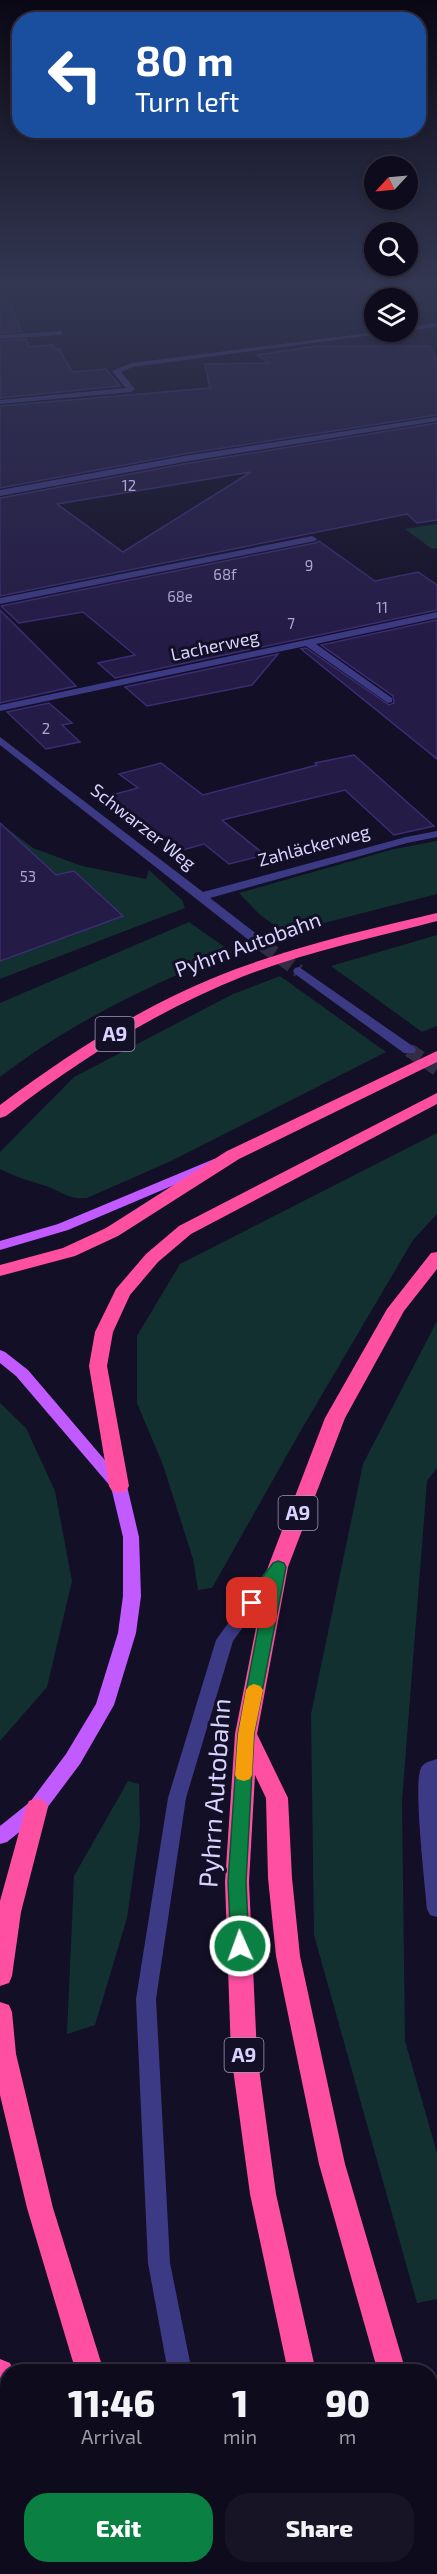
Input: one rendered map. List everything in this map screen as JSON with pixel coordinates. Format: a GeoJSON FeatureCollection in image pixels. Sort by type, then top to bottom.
{"type":"FeatureCollection","features":[{"type":"Feature","properties":{"kind":"highway","name":"Pyhrn Autobahn"},"geometry":{"type":"LineString","coordinates":[[0,1113],[48,1076],[137,1020],[177,1000],[240,973],[318,948],[437,917]]}},
{"type":"Feature","properties":{"kind":"highway"},"geometry":{"type":"LineString","coordinates":[[0,1271],[69,1252],[112,1232],[233,1155],[437,1056]]}},
{"type":"Feature","properties":{"kind":"highway"},"geometry":{"type":"LineString","coordinates":[[118,1486],[98,1366],[104,1332],[122,1293],[152,1258],[185,1230],[432,1101]]}},
{"type":"Feature","properties":{"kind":"highway","name":"Pyhrn Autobahn"},"geometry":{"type":"LineString","coordinates":[[300,2364],[263,2194],[244,2054],[237,1882],[246,1734],[278,1567],[335,1418],[396,1308],[437,1257]]}},
{"type":"Feature","properties":{"kind":"highway"},"geometry":{"type":"LineString","coordinates":[[246,1734],[277,1798],[280,1878],[288,1956],[332,2164],[390,2364]]}},
{"type":"Feature","properties":{"kind":"highway"},"geometry":{"type":"LineString","coordinates":[[0,1976],[1,1955],[37,1807]]}},
{"type":"Feature","properties":{"kind":"highway"},"geometry":{"type":"LineString","coordinates":[[0,2012],[3,2054],[40,2208],[88,2364]]}},
{"type":"Feature","properties":{"kind":"main road"},"geometry":{"type":"LineString","coordinates":[[0,1246],[63,1227],[233,1155]]}},
{"type":"Feature","properties":{"kind":"main road"},"geometry":{"type":"LineString","coordinates":[[0,1355],[36,1388],[118,1486],[131,1537],[132,1596],[127,1633],[105,1705],[73,1760],[37,1807],[0,1836]]}},
{"type":"Feature","properties":{"kind":"street"},"geometry":{"type":"LineString","coordinates":[[0,493],[184,459],[437,419]]}},
{"type":"Feature","properties":{"kind":"street"},"geometry":{"type":"LineString","coordinates":[[0,601],[312,539]]}},
{"type":"Feature","properties":{"kind":"street","name":"Lacherweg"},"geometry":{"type":"LineString","coordinates":[[0,708],[437,615]]}},
{"type":"Feature","properties":{"kind":"street"},"geometry":{"type":"LineString","coordinates":[[309,643],[388,700]]}},
{"type":"Feature","properties":{"kind":"street","name":"Schwarzer Weg"},"geometry":{"type":"LineString","coordinates":[[0,740],[263,945]]}},
{"type":"Feature","properties":{"kind":"street","name":"Zahläckerweg"},"geometry":{"type":"LineString","coordinates":[[202,896],[406,840],[437,834]]}},
{"type":"Feature","properties":{"kind":"street"},"geometry":{"type":"LineString","coordinates":[[299,971],[409,1050]]}},
{"type":"Feature","properties":{"kind":"street"},"geometry":{"type":"LineString","coordinates":[[178,2364],[159,2263],[146,1999],[180,1787],[225,1640],[278,1567]]}},
{"type":"Feature","properties":{"kind":"street"},"geometry":{"type":"LineString","coordinates":[[437,1767],[429,1770],[428,1803],[437,1909]]}},
{"type":"Feature","properties":{"kind":"green space"},"geometry":{"type":"Polygon","coordinates":[[[437,524],[437,548],[432,549],[405,529],[437,524]]]}},
{"type":"Feature","properties":{"kind":"green space"},"geometry":{"type":"Polygon","coordinates":[[[0,823],[33,848],[82,866],[146,879],[149,870],[182,900],[185,908],[0,979],[0,823]]]}},
{"type":"Feature","properties":{"kind":"green space"},"geometry":{"type":"Polygon","coordinates":[[[437,841],[437,894],[285,933],[259,914],[239,893],[394,849],[437,841]]]}},
{"type":"Feature","properties":{"kind":"green space"},"geometry":{"type":"Polygon","coordinates":[[[189,922],[232,952],[112,1006],[55,1039],[0,1077],[0,1003],[189,922]]]}},
{"type":"Feature","properties":{"kind":"green space"},"geometry":{"type":"Polygon","coordinates":[[[437,935],[437,1026],[422,1032],[331,966],[437,935]]]}},
{"type":"Feature","properties":{"kind":"green space"},"geometry":{"type":"Polygon","coordinates":[[[280,976],[386,1052],[171,1161],[87,1198],[71,1197],[0,1169],[0,1152],[74,1077],[233,994],[280,976]]]}},
{"type":"Feature","properties":{"kind":"green space"},"geometry":{"type":"Polygon","coordinates":[[[437,1133],[437,1214],[413,1240],[300,1432],[212,1588],[198,1590],[193,1559],[163,1465],[137,1403],[137,1336],[180,1264],[437,1133]]]}},
{"type":"Feature","properties":{"kind":"green space"},"geometry":{"type":"Polygon","coordinates":[[[437,1321],[437,1468],[427,1481],[402,1801],[405,2041],[437,2153],[437,2299],[417,2303],[314,1935],[311,1714],[363,1464],[437,1321]]]}},
{"type":"Feature","properties":{"kind":"green space"},"geometry":{"type":"Polygon","coordinates":[[[0,1403],[26,1428],[55,1491],[72,1581],[47,1687],[0,1741],[0,1403]]]}},
{"type":"Feature","properties":{"kind":"green space"},"geometry":{"type":"Polygon","coordinates":[[[128,1781],[139,1784],[140,1827],[127,1918],[95,2025],[67,2034],[74,1876],[128,1781]]]}},
{"type":"Feature","properties":{"kind":"building"},"geometry":{"type":"Polygon","coordinates":[[[0,406],[437,406],[437,415],[184,454],[0,488],[0,406]]]}},
{"type":"Feature","properties":{"kind":"building"},"geometry":{"type":"Polygon","coordinates":[[[437,423],[437,520],[417,523],[407,514],[0,596],[0,498],[184,464],[437,423]],[[251,472],[57,504],[123,552],[251,472]]]}},
{"type":"Feature","properties":{"kind":"building"},"geometry":{"type":"Polygon","coordinates":[[[319,541],[375,581],[418,572],[437,585],[437,610],[115,678],[98,663],[135,655],[83,612],[19,623],[1,606],[315,543],[319,541]]]}},
{"type":"Feature","properties":{"kind":"building"},"geometry":{"type":"Polygon","coordinates":[[[0,610],[76,686],[0,703],[0,610]]]}},
{"type":"Feature","properties":{"kind":"building"},"geometry":{"type":"Polygon","coordinates":[[[437,620],[437,759],[301,649],[306,648],[389,705],[394,703],[393,696],[321,645],[437,620]]]}},
{"type":"Feature","properties":{"kind":"building"},"geometry":{"type":"Polygon","coordinates":[[[278,654],[252,685],[147,706],[125,687],[278,654]]]}},
{"type":"Feature","properties":{"kind":"building"},"geometry":{"type":"Polygon","coordinates":[[[49,703],[72,723],[62,725],[80,742],[46,749],[7,712],[49,703]]]}},
{"type":"Feature","properties":{"kind":"building"},"geometry":{"type":"Polygon","coordinates":[[[354,755],[434,826],[394,835],[345,790],[222,820],[265,855],[229,864],[204,844],[176,852],[104,797],[138,788],[119,774],[161,763],[203,795],[317,765],[315,763],[354,755]]]}},
{"type":"Feature","properties":{"kind":"building"},"geometry":{"type":"Polygon","coordinates":[[[0,823],[56,875],[74,871],[123,916],[0,961],[0,823]]]}},
{"type":"Feature","properties":{"kind":"tunnel"},"geometry":{"type":"LineString","coordinates":[[263,945],[299,971]]}},
{"type":"Feature","properties":{"kind":"tunnel"},"geometry":{"type":"LineString","coordinates":[[409,1050],[437,1069]]}},
{"type":"Feature","properties":{"kind":"slow traffic"},"geometry":{"type":"LineString","coordinates":[[244,1775],[246,1734],[254,1690]]}},
{"type":"Feature","properties":{"kind":"route"},"geometry":{"type":"LineString","coordinates":[[240,1946],[237,1882],[246,1734],[278,1567],[252,1603]]}}]}
